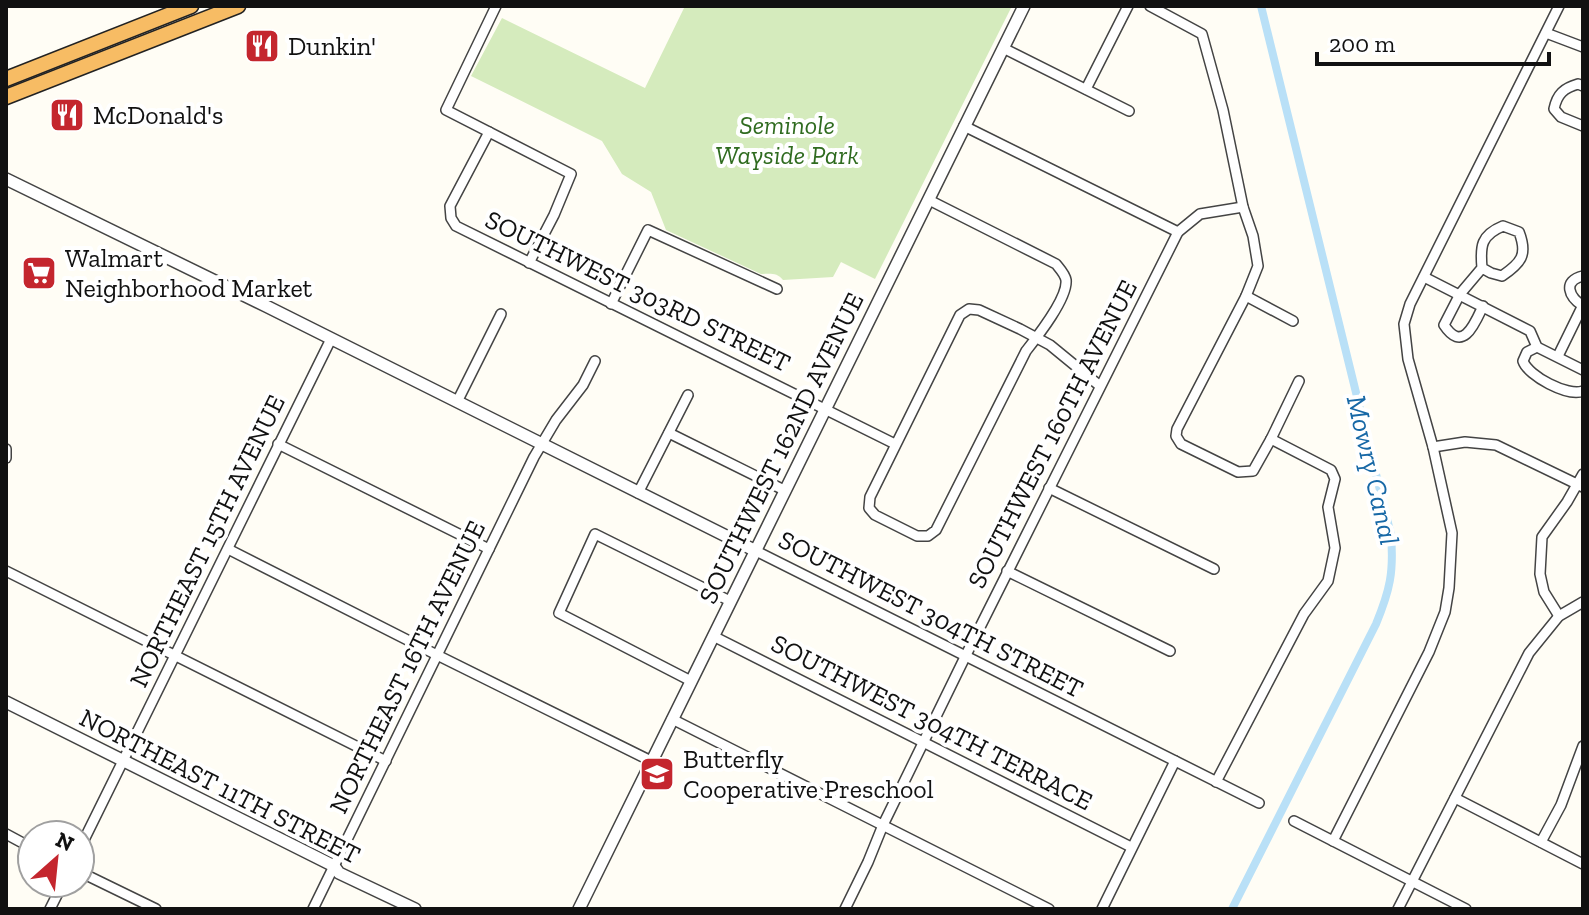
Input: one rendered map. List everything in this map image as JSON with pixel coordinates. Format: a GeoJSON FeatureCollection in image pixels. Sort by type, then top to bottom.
{"type":"FeatureCollection","features":[{"type":"Feature","properties":{"kind":"highway"},"geometry":{"type":"LineString","coordinates":[[7,79],[191,6]]}},
{"type":"Feature","properties":{"kind":"highway"},"geometry":{"type":"LineString","coordinates":[[115,54],[133,40],[203,11],[207,6]]}},
{"type":"Feature","properties":{"kind":"highway"},"geometry":{"type":"LineString","coordinates":[[6,97],[237,6]]}},
{"type":"Feature","properties":{"kind":"street"},"geometry":{"type":"LineString","coordinates":[[496,6],[446,110],[571,174],[529,263]]}},
{"type":"Feature","properties":{"kind":"street","name":"SOUTHWEST 162ND AVENUE"},"geometry":{"type":"LineString","coordinates":[[579,909],[1024,6]]}},
{"type":"Feature","properties":{"kind":"street"},"geometry":{"type":"LineString","coordinates":[[1086,89],[1128,6]]}},
{"type":"Feature","properties":{"kind":"street"},"geometry":{"type":"LineString","coordinates":[[1150,6],[1202,34],[1223,110],[1258,266],[1176,436],[1181,444],[1238,472],[1253,471],[1299,381]]}},
{"type":"Feature","properties":{"kind":"street"},"geometry":{"type":"LineString","coordinates":[[1333,841],[1429,652],[1445,612],[1449,588],[1452,533],[1433,447],[1408,359],[1404,324],[1410,304],[1559,6]]}},
{"type":"Feature","properties":{"kind":"street"},"geometry":{"type":"LineString","coordinates":[[1546,33],[1583,47]]}},
{"type":"Feature","properties":{"kind":"street"},"geometry":{"type":"LineString","coordinates":[[1003,48],[1129,111]]}},
{"type":"Feature","properties":{"kind":"street"},"geometry":{"type":"LineString","coordinates":[[1583,86],[1578,84],[1561,92],[1554,109],[1561,117],[1583,126]]}},
{"type":"Feature","properties":{"kind":"street"},"geometry":{"type":"LineString","coordinates":[[964,126],[1178,232],[1200,214],[1243,207]]}},
{"type":"Feature","properties":{"kind":"street","name":"SOUTHWEST 303RD STREET"},"geometry":{"type":"LineString","coordinates":[[489,132],[450,206],[451,218],[456,226],[895,444]]}},
{"type":"Feature","properties":{"kind":"street","name":"SOUTHWEST 304TH STREET"},"geometry":{"type":"LineString","coordinates":[[6,179],[1259,803]]}},
{"type":"Feature","properties":{"kind":"street"},"geometry":{"type":"LineString","coordinates":[[929,200],[1056,264],[1066,277],[1065,287],[1051,318],[1036,338],[1026,351],[936,530],[928,536],[917,536],[875,515],[869,508],[870,497],[960,315],[969,309],[979,310],[1036,338],[1050,345],[1100,386]]}},
{"type":"Feature","properties":{"kind":"street"},"geometry":{"type":"LineString","coordinates":[[1482,268],[1502,276],[1514,268],[1522,258],[1524,244],[1519,232],[1503,226],[1491,231],[1482,242],[1482,268],[1460,294],[1444,325],[1448,332],[1461,337],[1469,333],[1483,306]]}},
{"type":"Feature","properties":{"kind":"street"},"geometry":{"type":"LineString","coordinates":[[611,304],[648,230],[777,289]]}},
{"type":"Feature","properties":{"kind":"street","name":"SOUTHWEST 160TH AVENUE"},"geometry":{"type":"LineString","coordinates":[[883,825],[1178,232]]}},
{"type":"Feature","properties":{"kind":"street"},"geometry":{"type":"LineString","coordinates":[[1558,356],[1583,306],[1571,297],[1571,283],[1583,276]]}},
{"type":"Feature","properties":{"kind":"street"},"geometry":{"type":"LineString","coordinates":[[1424,277],[1530,331],[1537,347],[1583,370]]}},
{"type":"Feature","properties":{"kind":"street"},"geometry":{"type":"LineString","coordinates":[[1246,296],[1293,321]]}},
{"type":"Feature","properties":{"kind":"street"},"geometry":{"type":"LineString","coordinates":[[457,402],[501,314]]}},
{"type":"Feature","properties":{"kind":"street","name":"NORTHEAST 15TH AVENUE"},"geometry":{"type":"LineString","coordinates":[[94,819],[331,339]]}},
{"type":"Feature","properties":{"kind":"street"},"geometry":{"type":"LineString","coordinates":[[1537,347],[1527,352],[1523,361],[1525,368],[1567,392],[1575,394],[1583,391]]}},
{"type":"Feature","properties":{"kind":"street","name":"NORTHEAST 16TH AVENUE"},"geometry":{"type":"LineString","coordinates":[[313,909],[541,444],[583,385],[595,361]]}},
{"type":"Feature","properties":{"kind":"street"},"geometry":{"type":"LineString","coordinates":[[638,493],[688,395]]}},
{"type":"Feature","properties":{"kind":"street"},"geometry":{"type":"LineString","coordinates":[[669,433],[784,490]]}},
{"type":"Feature","properties":{"kind":"street"},"geometry":{"type":"LineString","coordinates":[[1216,782],[1304,614],[1328,581],[1335,548],[1328,507],[1335,479],[1331,470],[1271,439]]}},
{"type":"Feature","properties":{"kind":"street"},"geometry":{"type":"LineString","coordinates":[[1433,447],[1465,442],[1496,445],[1580,486]]}},
{"type":"Feature","properties":{"kind":"street"},"geometry":{"type":"LineString","coordinates":[[278,444],[489,549]]}},
{"type":"Feature","properties":{"kind":"street"},"geometry":{"type":"LineString","coordinates":[[6,449],[6,458]]}},
{"type":"Feature","properties":{"kind":"street"},"geometry":{"type":"LineString","coordinates":[[1559,616],[1544,592],[1540,574],[1542,537],[1580,486],[1583,474]]}},
{"type":"Feature","properties":{"kind":"street"},"geometry":{"type":"LineString","coordinates":[[1049,488],[1214,569]]}},
{"type":"Feature","properties":{"kind":"street"},"geometry":{"type":"LineString","coordinates":[[691,681],[559,613],[595,534],[730,601]]}},
{"type":"Feature","properties":{"kind":"street"},"geometry":{"type":"LineString","coordinates":[[228,549],[651,761]]}},
{"type":"Feature","properties":{"kind":"street"},"geometry":{"type":"LineString","coordinates":[[6,571],[386,761]]}},
{"type":"Feature","properties":{"kind":"street"},"geometry":{"type":"LineString","coordinates":[[1007,571],[1170,651]]}},
{"type":"Feature","properties":{"kind":"street"},"geometry":{"type":"LineString","coordinates":[[1398,909],[1529,653],[1559,616],[1583,602]]}},
{"type":"Feature","properties":{"kind":"street","name":"SOUTHWEST 304TH TERRACE"},"geometry":{"type":"LineString","coordinates":[[713,636],[1131,847]]}},
{"type":"Feature","properties":{"kind":"street","name":"NORTHEAST 11TH STREET"},"geometry":{"type":"LineString","coordinates":[[6,702],[415,909]]}},
{"type":"Feature","properties":{"kind":"street"},"geometry":{"type":"LineString","coordinates":[[672,719],[1049,909]]}},
{"type":"Feature","properties":{"kind":"street"},"geometry":{"type":"LineString","coordinates":[[1541,842],[1561,805],[1583,746]]}},
{"type":"Feature","properties":{"kind":"street"},"geometry":{"type":"LineString","coordinates":[[1102,909],[1175,761]]}},
{"type":"Feature","properties":{"kind":"street"},"geometry":{"type":"LineString","coordinates":[[1455,798],[1583,864]]}},
{"type":"Feature","properties":{"kind":"street"},"geometry":{"type":"LineString","coordinates":[[1294,821],[1466,909]]}},
{"type":"Feature","properties":{"kind":"street"},"geometry":{"type":"LineString","coordinates":[[845,909],[883,825]]}},
{"type":"Feature","properties":{"kind":"street"},"geometry":{"type":"LineString","coordinates":[[96,880],[156,909]]}},
{"type":"Feature","properties":{"kind":"green space","name":"Seminole Wayside Park"},"geometry":{"type":"Polygon","coordinates":[[[685,6],[1012,6],[875,279],[841,262],[833,277],[783,280],[776,275],[761,274],[666,230],[651,192],[622,174],[602,141],[471,76],[502,18],[645,88],[685,6]]]}},
{"type":"Feature","properties":{"kind":"waterway","name":"Mowry Canal"},"geometry":{"type":"LineString","coordinates":[[1232,909],[1376,624],[1388,591],[1392,560],[1391,535],[1261,6]]}},
{"type":"Feature","properties":{"kind":"place","name":"Dunkin'"},"geometry":{"type":"Point","coordinates":[262,46]}},
{"type":"Feature","properties":{"kind":"place","name":"McDonald's"},"geometry":{"type":"Point","coordinates":[67,115]}},
{"type":"Feature","properties":{"kind":"place","name":"Walmart Neighborhood Market"},"geometry":{"type":"Point","coordinates":[39,273]}},
{"type":"Feature","properties":{"kind":"place","name":"Butterfly Cooperative Preschool"},"geometry":{"type":"Point","coordinates":[657,774]}}]}
